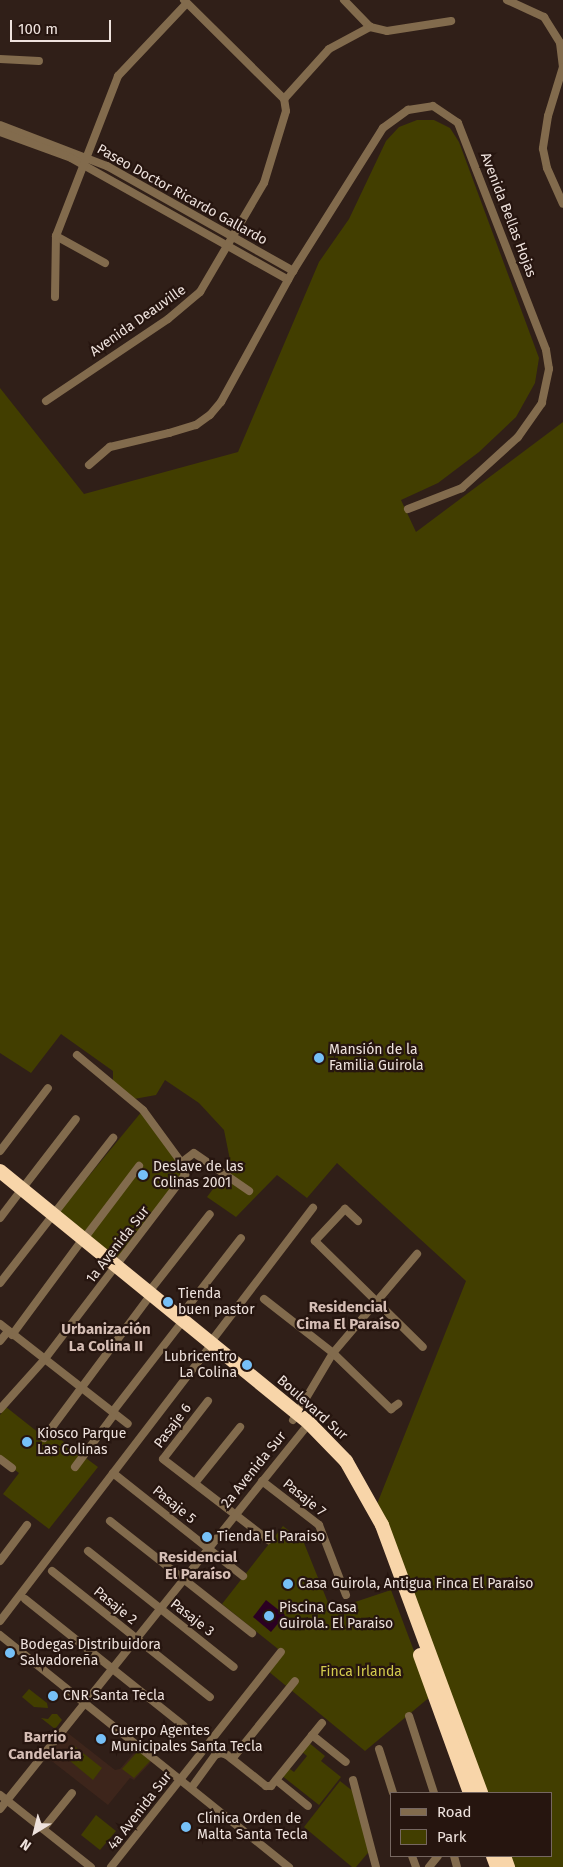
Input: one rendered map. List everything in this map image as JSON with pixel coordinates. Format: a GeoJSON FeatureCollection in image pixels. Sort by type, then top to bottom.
{"type":"FeatureCollection","features":[{"type":"Feature","properties":{"kind":"highway","name":"Boulevard Sur"},"geometry":{"type":"LineString","coordinates":[[0,1171],[20,1192],[209,1346],[346,1461],[376,1510],[481,1792]]}},
{"type":"Feature","properties":{"kind":"highway","name":"Boulevard Sur"},"geometry":{"type":"LineString","coordinates":[[0,1180],[20,1192]]}},
{"type":"Feature","properties":{"kind":"highway","name":"Boulevard Sur"},"geometry":{"type":"LineString","coordinates":[[298,1421],[343,1470],[366,1509],[470,1792]]}},
{"type":"Feature","properties":{"kind":"street"},"geometry":{"type":"LineString","coordinates":[[344,0],[370,27],[387,31],[451,21]]}},
{"type":"Feature","properties":{"kind":"street"},"geometry":{"type":"LineString","coordinates":[[510,1],[544,17],[560,43],[563,67],[548,116],[543,149],[547,168],[563,204]]}},
{"type":"Feature","properties":{"kind":"street"},"geometry":{"type":"LineString","coordinates":[[55,298],[56,236],[85,155],[118,76],[186,2],[284,99],[329,49],[370,27]]}},
{"type":"Feature","properties":{"kind":"street"},"geometry":{"type":"LineString","coordinates":[[0,59],[39,60]]}},
{"type":"Feature","properties":{"kind":"street","name":"Avenida Deauville"},"geometry":{"type":"LineString","coordinates":[[46,401],[185,306],[200,292],[264,183],[286,111],[284,99]]}},
{"type":"Feature","properties":{"kind":"street","name":"Avenida Bellas Hojas"},"geometry":{"type":"LineString","coordinates":[[90,464],[110,447],[196,425],[210,415],[221,402],[292,271],[383,128],[408,110],[432,106],[458,123],[546,350],[547,386],[542,403],[518,437],[462,488],[408,508]]}},
{"type":"Feature","properties":{"kind":"street","name":"Paseo Doctor Ricardo Gallardo"},"geometry":{"type":"LineString","coordinates":[[0,125],[85,155],[292,271]]}},
{"type":"Feature","properties":{"kind":"street","name":"Paseo Doctor Ricardo Gallardo"},"geometry":{"type":"LineString","coordinates":[[0,132],[82,164],[288,280]]}},
{"type":"Feature","properties":{"kind":"street"},"geometry":{"type":"LineString","coordinates":[[56,236],[106,263]]}},
{"type":"Feature","properties":{"kind":"street"},"geometry":{"type":"LineString","coordinates":[[77,1055],[140,1106],[181,1163],[194,1153],[198,1154],[249,1191]]}},
{"type":"Feature","properties":{"kind":"street"},"geometry":{"type":"LineString","coordinates":[[0,1151],[48,1088]]}},
{"type":"Feature","properties":{"kind":"street"},"geometry":{"type":"LineString","coordinates":[[0,1218],[76,1119]]}},
{"type":"Feature","properties":{"kind":"street"},"geometry":{"type":"LineString","coordinates":[[0,1283],[113,1138]]}},
{"type":"Feature","properties":{"kind":"street","name":"1a Avenida Sur"},"geometry":{"type":"LineString","coordinates":[[0,1409],[44,1360],[184,1180],[181,1163]]}},
{"type":"Feature","properties":{"kind":"street"},"geometry":{"type":"LineString","coordinates":[[0,1341],[10,1333],[139,1166]]}},
{"type":"Feature","properties":{"kind":"street"},"geometry":{"type":"LineString","coordinates":[[0,1621],[313,1208]]}},
{"type":"Feature","properties":{"kind":"street"},"geometry":{"type":"LineString","coordinates":[[358,1221],[345,1209],[315,1241],[423,1347]]}},
{"type":"Feature","properties":{"kind":"street"},"geometry":{"type":"LineString","coordinates":[[44,1438],[83,1388],[147,1296],[210,1214]]}},
{"type":"Feature","properties":{"kind":"street"},"geometry":{"type":"LineString","coordinates":[[75,1467],[113,1416],[114,1410],[241,1238]]}},
{"type":"Feature","properties":{"kind":"street","name":"2a Avenida Sur"},"geometry":{"type":"LineString","coordinates":[[0,1809],[262,1481],[298,1421],[333,1353],[417,1254]]}},
{"type":"Feature","properties":{"kind":"street"},"geometry":{"type":"LineString","coordinates":[[264,1299],[333,1353],[391,1409],[398,1404]]}},
{"type":"Feature","properties":{"kind":"street"},"geometry":{"type":"LineString","coordinates":[[0,1324],[44,1360],[114,1410],[128,1424]]}},
{"type":"Feature","properties":{"kind":"street","name":"Pasaje 6"},"geometry":{"type":"LineString","coordinates":[[208,1402],[163,1458],[268,1540]]}},
{"type":"Feature","properties":{"kind":"street"},"geometry":{"type":"LineString","coordinates":[[195,1483],[240,1427]]}},
{"type":"Feature","properties":{"kind":"street"},"geometry":{"type":"LineString","coordinates":[[0,1459],[12,1468]]}},
{"type":"Feature","properties":{"kind":"street","name":"Pasaje 5"},"geometry":{"type":"LineString","coordinates":[[113,1473],[243,1576]]}},
{"type":"Feature","properties":{"kind":"street","name":"Pasaje 7"},"geometry":{"type":"LineString","coordinates":[[262,1481],[319,1525],[346,1595]]}},
{"type":"Feature","properties":{"kind":"street"},"geometry":{"type":"LineString","coordinates":[[110,1521],[252,1633]]}},
{"type":"Feature","properties":{"kind":"street"},"geometry":{"type":"LineString","coordinates":[[0,1561],[27,1525]]}},
{"type":"Feature","properties":{"kind":"street","name":"Pasaje 3"},"geometry":{"type":"LineString","coordinates":[[88,1551],[234,1667]]}},
{"type":"Feature","properties":{"kind":"street","name":"Pasaje 2"},"geometry":{"type":"LineString","coordinates":[[52,1572],[210,1697]]}},
{"type":"Feature","properties":{"kind":"street"},"geometry":{"type":"LineString","coordinates":[[25,1599],[184,1726]]}},
{"type":"Feature","properties":{"kind":"street"},"geometry":{"type":"LineString","coordinates":[[0,1635],[192,1787],[280,1864],[290,1867]]}},
{"type":"Feature","properties":{"kind":"street","name":"4a Avenida Sur"},"geometry":{"type":"LineString","coordinates":[[111,1867],[282,1652]]}},
{"type":"Feature","properties":{"kind":"street"},"geometry":{"type":"LineString","coordinates":[[232,1759],[295,1681]]}},
{"type":"Feature","properties":{"kind":"street"},"geometry":{"type":"LineString","coordinates":[[409,1716],[434,1792]]}},
{"type":"Feature","properties":{"kind":"street"},"geometry":{"type":"LineString","coordinates":[[192,1787],[215,1756],[224,1754],[266,1786],[271,1786],[322,1723]]}},
{"type":"Feature","properties":{"kind":"street"},"geometry":{"type":"LineString","coordinates":[[312,1735],[346,1762]]}},
{"type":"Feature","properties":{"kind":"street"},"geometry":{"type":"LineString","coordinates":[[379,1749],[392,1792]]}},
{"type":"Feature","properties":{"kind":"street"},"geometry":{"type":"LineString","coordinates":[[276,1780],[308,1806]]}},
{"type":"Feature","properties":{"kind":"street"},"geometry":{"type":"LineString","coordinates":[[353,1780],[376,1867]]}},
{"type":"Feature","properties":{"kind":"street"},"geometry":{"type":"LineString","coordinates":[[43,1829],[72,1793]]}},
{"type":"Feature","properties":{"kind":"street"},"geometry":{"type":"LineString","coordinates":[[0,1795],[91,1867]]}},
{"type":"Feature","properties":{"kind":"street"},"geometry":{"type":"LineString","coordinates":[[429,1867],[437,1857]]}},
{"type":"Feature","properties":{"kind":"shaded area","name":"Piscina Casa Guirola. El Paraiso"},"geometry":{"type":"Polygon","coordinates":[[[266,1600],[285,1615],[271,1632],[253,1617],[266,1600]]]}},
{"type":"Feature","properties":{"kind":"shaded area"},"geometry":{"type":"Polygon","coordinates":[[[64,1730],[115,1770],[120,1769],[138,1748],[153,1760],[134,1780],[130,1778],[108,1805],[44,1755],[64,1730]]]}},
{"type":"Feature","properties":{"kind":"green space"},"geometry":{"type":"Polygon","coordinates":[[[417,120],[434,120],[450,128],[459,142],[539,358],[535,383],[516,417],[479,452],[438,483],[401,500],[416,532],[563,422],[563,1867],[513,1867],[508,1857],[553,1857],[553,1792],[485,1792],[377,1504],[466,1281],[337,1163],[307,1198],[277,1175],[236,1217],[207,1197],[231,1165],[224,1130],[199,1103],[165,1080],[156,1095],[134,1099],[113,1082],[113,1071],[61,1034],[31,1073],[0,1053],[0,388],[84,494],[238,452],[319,262],[349,219],[386,141],[399,127],[417,120]]]}},
{"type":"Feature","properties":{"kind":"green space"},"geometry":{"type":"Polygon","coordinates":[[[143,1110],[180,1160],[182,1182],[121,1261],[60,1211],[143,1110]]]}},
{"type":"Feature","properties":{"kind":"green space"},"geometry":{"type":"Polygon","coordinates":[[[6,1407],[44,1437],[49,1431],[98,1467],[49,1529],[3,1494],[19,1473],[0,1459],[0,1415],[6,1407]]]}},
{"type":"Feature","properties":{"kind":"green space","name":"Finca Irlanda"},"geometry":{"type":"Polygon","coordinates":[[[283,1526],[304,1543],[331,1610],[391,1590],[431,1696],[365,1751],[268,1671],[283,1653],[222,1604],[283,1526]]]}},
{"type":"Feature","properties":{"kind":"green space"},"geometry":{"type":"Polygon","coordinates":[[[29,1689],[47,1703],[48,1708],[34,1707],[22,1697],[29,1689]]]}},
{"type":"Feature","properties":{"kind":"green space"},"geometry":{"type":"Polygon","coordinates":[[[52,1714],[57,1714],[62,1720],[55,1729],[41,1718],[48,1719],[52,1714]]]}},
{"type":"Feature","properties":{"kind":"green space"},"geometry":{"type":"Polygon","coordinates":[[[308,1742],[325,1756],[321,1761],[341,1777],[319,1805],[281,1775],[287,1767],[294,1772],[307,1756],[301,1751],[308,1742]]]}},
{"type":"Feature","properties":{"kind":"green space"},"geometry":{"type":"Polygon","coordinates":[[[73,1745],[102,1768],[93,1780],[64,1756],[73,1745]]]}},
{"type":"Feature","properties":{"kind":"green space"},"geometry":{"type":"Polygon","coordinates":[[[139,1750],[151,1760],[134,1778],[122,1769],[139,1750]]]}},
{"type":"Feature","properties":{"kind":"green space"},"geometry":{"type":"Polygon","coordinates":[[[340,1781],[354,1792],[372,1848],[356,1867],[352,1867],[304,1827],[340,1781]]]}},
{"type":"Feature","properties":{"kind":"green space"},"geometry":{"type":"Polygon","coordinates":[[[96,1815],[116,1831],[100,1850],[81,1835],[96,1815]]]}},
{"type":"Feature","properties":{"kind":"place","name":"Mansión de la Familia Guirola"},"geometry":{"type":"Point","coordinates":[319,1058]}},
{"type":"Feature","properties":{"kind":"place","name":"Deslave de las Colinas 2001"},"geometry":{"type":"Point","coordinates":[143,1175]}},
{"type":"Feature","properties":{"kind":"place","name":"Tienda buen pastor"},"geometry":{"type":"Point","coordinates":[168,1302]}},
{"type":"Feature","properties":{"kind":"place","name":"Lubricentro La Colina"},"geometry":{"type":"Point","coordinates":[247,1365]}},
{"type":"Feature","properties":{"kind":"place","name":"Kiosco Parque Las Colinas"},"geometry":{"type":"Point","coordinates":[27,1442]}},
{"type":"Feature","properties":{"kind":"place","name":"Tienda El Paraiso"},"geometry":{"type":"Point","coordinates":[207,1537]}},
{"type":"Feature","properties":{"kind":"place","name":"Casa Guirola, Antigua Finca El Paraiso"},"geometry":{"type":"Point","coordinates":[288,1584]}},
{"type":"Feature","properties":{"kind":"place","name":"Piscina Casa Guirola. El Paraiso"},"geometry":{"type":"Point","coordinates":[269,1616]}},
{"type":"Feature","properties":{"kind":"place","name":"Bodegas Distribuidora Salvadoreña"},"geometry":{"type":"Point","coordinates":[10,1653]}},
{"type":"Feature","properties":{"kind":"place","name":"CNR Santa Tecla"},"geometry":{"type":"Point","coordinates":[53,1696]}},
{"type":"Feature","properties":{"kind":"place","name":"Cuerpo Agentes Municipales Santa Tecla"},"geometry":{"type":"Point","coordinates":[101,1739]}},
{"type":"Feature","properties":{"kind":"place","name":"Clínica Orden de Malta Santa Tecla"},"geometry":{"type":"Point","coordinates":[186,1827]}},
{"type":"Feature","properties":{"kind":"district","name":"Residencial Cima El Paraíso"},"geometry":{"type":"Point","coordinates":[348,1316]}},
{"type":"Feature","properties":{"kind":"district","name":"Urbanización La Colina II"},"geometry":{"type":"Point","coordinates":[106,1338]}},
{"type":"Feature","properties":{"kind":"district","name":"Residencial El Paraíso"},"geometry":{"type":"Point","coordinates":[198,1566]}},
{"type":"Feature","properties":{"kind":"district","name":"Barrio Candelaria"},"geometry":{"type":"Point","coordinates":[45,1746]}}]}
